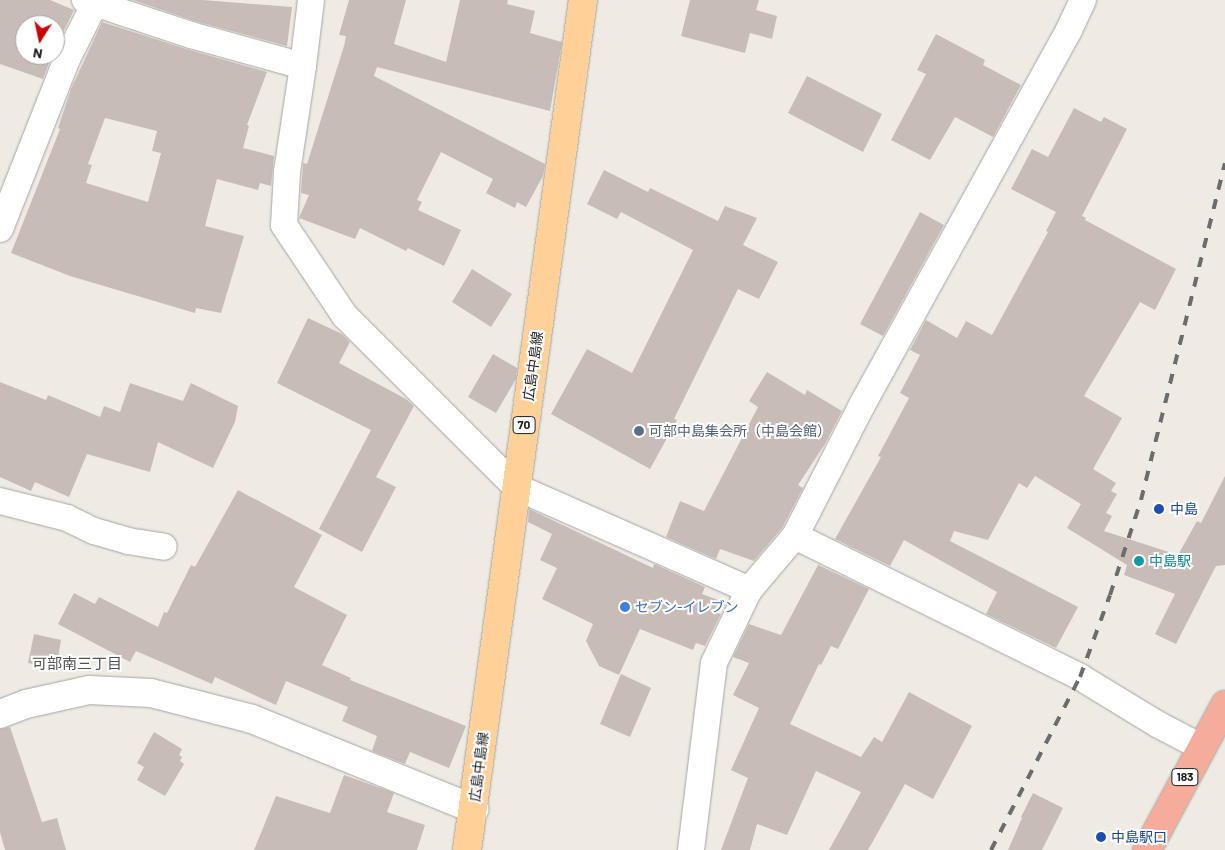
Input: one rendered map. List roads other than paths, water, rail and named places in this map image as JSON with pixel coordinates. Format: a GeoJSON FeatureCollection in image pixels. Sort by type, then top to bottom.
{"type":"FeatureCollection","features":[{"type":"Feature","properties":{"kind":"highway","name":"183"},"geometry":{"type":"LineString","coordinates":[[1147,850],[1201,746],[1225,705]]}},
{"type":"Feature","properties":{"kind":"main road","name":"広島中島線"},"geometry":{"type":"LineString","coordinates":[[466,850],[474,809],[583,0]]}},
{"type":"Feature","properties":{"kind":"street"},"geometry":{"type":"LineString","coordinates":[[310,0],[303,66],[287,172],[284,225],[346,316],[516,487],[748,590]]}},
{"type":"Feature","properties":{"kind":"street"},"geometry":{"type":"LineString","coordinates":[[691,850],[714,663],[748,590],[795,536],[862,406],[1069,30],[1083,0]]}},
{"type":"Feature","properties":{"kind":"street"},"geometry":{"type":"LineString","coordinates":[[0,228],[90,1],[191,35],[303,66]]}},
{"type":"Feature","properties":{"kind":"street"},"geometry":{"type":"LineString","coordinates":[[0,501],[67,518],[94,531],[128,541],[164,547]]}},
{"type":"Feature","properties":{"kind":"street"},"geometry":{"type":"LineString","coordinates":[[795,536],[1080,677],[1159,725],[1201,746]]}},
{"type":"Feature","properties":{"kind":"street"},"geometry":{"type":"LineString","coordinates":[[0,714],[26,704],[89,690],[151,694],[252,718],[474,809]]}},
{"type":"Feature","properties":{"kind":"railway"},"geometry":{"type":"LineString","coordinates":[[991,850],[1080,677],[1110,595],[1141,500],[1225,163]]}},
{"type":"Feature","properties":{"kind":"place","name":"可部中島集会所（中島会館）"},"geometry":{"type":"Point","coordinates":[639,431]}},
{"type":"Feature","properties":{"kind":"place","name":"中島"},"geometry":{"type":"Point","coordinates":[1159,509]}},
{"type":"Feature","properties":{"kind":"place","name":"中島駅"},"geometry":{"type":"Point","coordinates":[1139,561]}},
{"type":"Feature","properties":{"kind":"place","name":"セブン-イレブン"},"geometry":{"type":"Point","coordinates":[625,607]}},
{"type":"Feature","properties":{"kind":"place","name":"中島駅口"},"geometry":{"type":"Point","coordinates":[1101,837]}},
{"type":"Feature","properties":{"kind":"district","name":"可部南三丁目"},"geometry":{"type":"Point","coordinates":[77,664]}}]}
